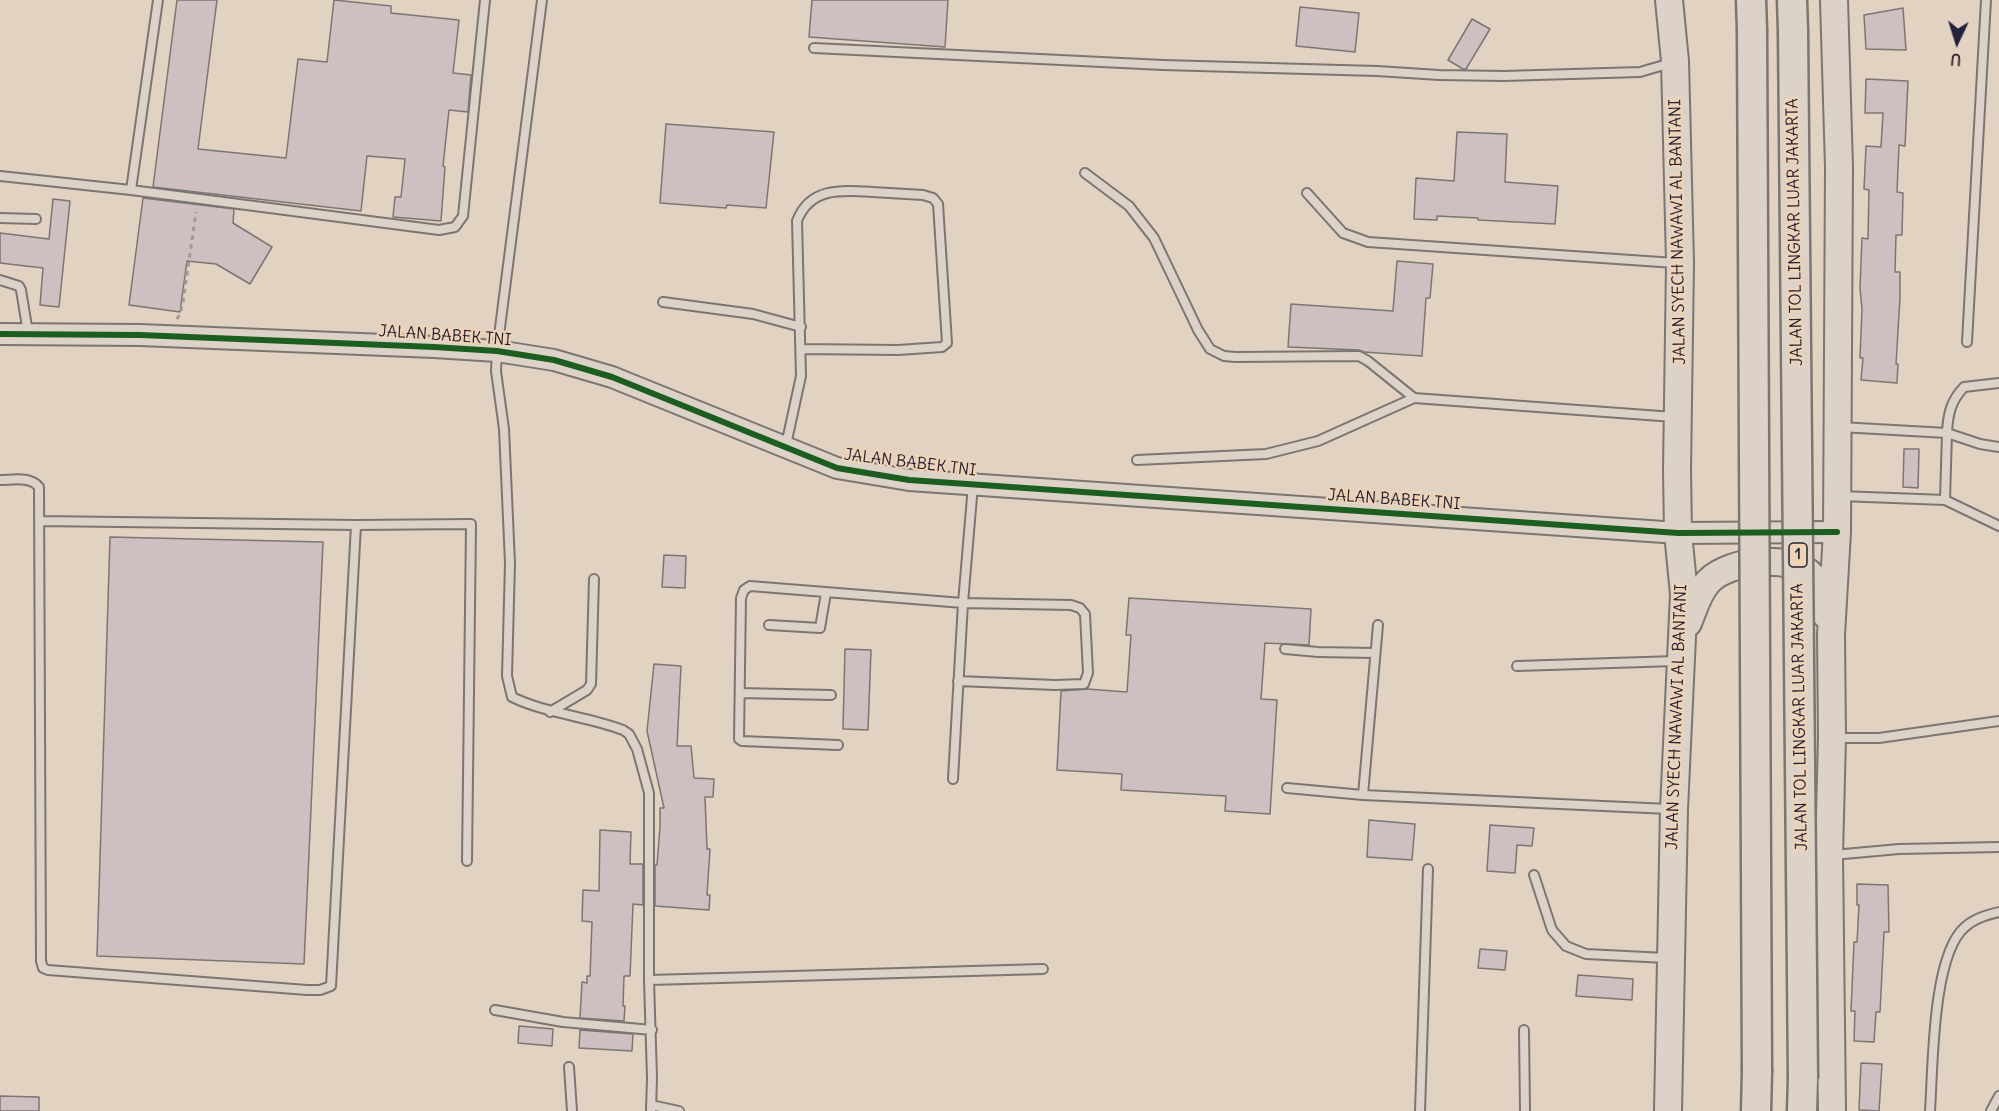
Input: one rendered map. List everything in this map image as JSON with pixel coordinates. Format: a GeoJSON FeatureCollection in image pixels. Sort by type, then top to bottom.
{"type":"FeatureCollection","features":[{"type":"Feature","properties":{"kind":"highway","name":"JALAN SYECH NAWAWI AL BANTANI"},"geometry":{"type":"LineString","coordinates":[[1668,1111],[1674,809],[1683,594],[1678,533],[1680,263],[1676,61],[1670,0]]}},
{"type":"Feature","properties":{"kind":"highway"},"geometry":{"type":"LineString","coordinates":[[1751,0],[1756,1111]]}},
{"type":"Feature","properties":{"kind":"highway","name":"JALAN TOL LINGKAR LUAR JAKARTA"},"geometry":{"type":"LineString","coordinates":[[1792,0],[1802,1111]]}},
{"type":"Feature","properties":{"kind":"highway"},"geometry":{"type":"LineString","coordinates":[[1832,1111],[1829,855],[1832,738],[1831,635],[1837,532],[1839,167],[1834,0]]}},
{"type":"Feature","properties":{"kind":"highway"},"geometry":{"type":"LineString","coordinates":[[1682,649],[1698,598],[1707,583],[1717,574],[1736,565],[1766,561],[1801,568],[1812,575],[1831,635]]}},
{"type":"Feature","properties":{"kind":"street","name":"JALAN BABEK TNI"},"geometry":{"type":"LineString","coordinates":[[0,334],[140,336],[497,351],[554,360],[612,377],[837,468],[909,480],[1678,533],[1837,532]]}},
{"type":"Feature","properties":{"kind":"lane"},"geometry":{"type":"LineString","coordinates":[[131,190],[158,0]]}},
{"type":"Feature","properties":{"kind":"lane"},"geometry":{"type":"LineString","coordinates":[[0,176],[131,190],[439,230],[454,227],[463,216],[485,0]]}},
{"type":"Feature","properties":{"kind":"lane"},"geometry":{"type":"LineString","coordinates":[[542,0],[496,370],[504,429],[510,562],[508,687],[512,697],[550,712],[623,730],[629,734],[637,749],[649,793],[651,1108],[679,1111]]}},
{"type":"Feature","properties":{"kind":"lane"},"geometry":{"type":"LineString","coordinates":[[1967,342],[1986,0]]}},
{"type":"Feature","properties":{"kind":"lane"},"geometry":{"type":"LineString","coordinates":[[814,48],[1163,65],[1439,75],[1640,72],[1676,61]]}},
{"type":"Feature","properties":{"kind":"lane"},"geometry":{"type":"LineString","coordinates":[[1085,173],[1129,206],[1154,238],[1198,330],[1210,349],[1224,356],[1234,357],[1359,356],[1368,360],[1414,398]]}},
{"type":"Feature","properties":{"kind":"lane"},"geometry":{"type":"LineString","coordinates":[[785,448],[801,376],[797,221],[801,209],[815,198],[837,190],[923,195],[933,198],[938,204],[946,343],[942,347],[898,350],[801,349]]}},
{"type":"Feature","properties":{"kind":"lane"},"geometry":{"type":"LineString","coordinates":[[1307,193],[1343,233],[1368,242],[1680,263]]}},
{"type":"Feature","properties":{"kind":"lane"},"geometry":{"type":"LineString","coordinates":[[0,218],[36,219]]}},
{"type":"Feature","properties":{"kind":"lane"},"geometry":{"type":"LineString","coordinates":[[0,280],[19,286],[28,334]]}},
{"type":"Feature","properties":{"kind":"lane"},"geometry":{"type":"LineString","coordinates":[[663,302],[753,314],[801,327]]}},
{"type":"Feature","properties":{"kind":"lane"},"geometry":{"type":"LineString","coordinates":[[1946,500],[1948,412],[1952,402],[1964,387],[1999,383]]}},
{"type":"Feature","properties":{"kind":"lane"},"geometry":{"type":"LineString","coordinates":[[1137,460],[1266,454],[1318,441],[1414,398],[1679,417]]}},
{"type":"Feature","properties":{"kind":"lane"},"geometry":{"type":"LineString","coordinates":[[1836,426],[1947,433],[1980,444],[1999,447]]}},
{"type":"Feature","properties":{"kind":"lane"},"geometry":{"type":"LineString","coordinates":[[0,480],[28,480],[39,487],[41,965],[48,970],[320,990],[327,988],[332,982],[356,525]]}},
{"type":"Feature","properties":{"kind":"lane"},"geometry":{"type":"LineString","coordinates":[[953,779],[963,603],[973,486]]}},
{"type":"Feature","properties":{"kind":"lane"},"geometry":{"type":"LineString","coordinates":[[1836,496],[1946,500],[1999,526]]}},
{"type":"Feature","properties":{"kind":"lane"},"geometry":{"type":"LineString","coordinates":[[40,521],[356,525],[471,524],[467,861]]}},
{"type":"Feature","properties":{"kind":"lane"},"geometry":{"type":"LineString","coordinates":[[550,712],[587,690],[591,684],[594,579]]}},
{"type":"Feature","properties":{"kind":"lane"},"geometry":{"type":"LineString","coordinates":[[838,745],[742,741],[739,734],[741,598],[744,590],[750,586],[963,603],[1071,605],[1080,608],[1085,614],[1088,673],[1084,684],[1078,686],[958,681]]}},
{"type":"Feature","properties":{"kind":"lane"},"geometry":{"type":"LineString","coordinates":[[769,625],[820,628],[826,593]]}},
{"type":"Feature","properties":{"kind":"lane"},"geometry":{"type":"LineString","coordinates":[[1363,795],[1378,625]]}},
{"type":"Feature","properties":{"kind":"lane"},"geometry":{"type":"LineString","coordinates":[[1285,649],[1374,653]]}},
{"type":"Feature","properties":{"kind":"lane"},"geometry":{"type":"LineString","coordinates":[[1517,666],[1682,649]]}},
{"type":"Feature","properties":{"kind":"lane"},"geometry":{"type":"LineString","coordinates":[[740,693],[831,696]]}},
{"type":"Feature","properties":{"kind":"lane"},"geometry":{"type":"LineString","coordinates":[[1832,738],[1879,738],[1999,721]]}},
{"type":"Feature","properties":{"kind":"lane"},"geometry":{"type":"LineString","coordinates":[[1287,788],[1363,795],[1674,809]]}},
{"type":"Feature","properties":{"kind":"lane"},"geometry":{"type":"LineString","coordinates":[[1829,855],[1899,849],[1999,847]]}},
{"type":"Feature","properties":{"kind":"lane"},"geometry":{"type":"LineString","coordinates":[[1420,1111],[1428,869]]}},
{"type":"Feature","properties":{"kind":"lane"},"geometry":{"type":"LineString","coordinates":[[1534,874],[1552,930],[1566,946],[1586,954],[1670,958]]}},
{"type":"Feature","properties":{"kind":"lane"},"geometry":{"type":"LineString","coordinates":[[1930,1111],[1939,998],[1947,955],[1964,928],[1976,919],[1999,912]]}},
{"type":"Feature","properties":{"kind":"lane"},"geometry":{"type":"LineString","coordinates":[[649,980],[1043,969]]}},
{"type":"Feature","properties":{"kind":"lane"},"geometry":{"type":"LineString","coordinates":[[495,1010],[563,1022],[652,1030]]}},
{"type":"Feature","properties":{"kind":"lane"},"geometry":{"type":"LineString","coordinates":[[1524,1030],[1525,1111]]}},
{"type":"Feature","properties":{"kind":"lane"},"geometry":{"type":"LineString","coordinates":[[569,1067],[572,1111]]}},
{"type":"Feature","properties":{"kind":"lane"},"geometry":{"type":"LineString","coordinates":[[1991,1111],[1999,1096]]}},
{"type":"Feature","properties":{"kind":"path"},"geometry":{"type":"LineString","coordinates":[[174,323],[180,314],[183,302],[196,212]]}},
{"type":"Feature","properties":{"kind":"building"},"geometry":{"type":"Polygon","coordinates":[[[177,0],[217,0],[198,149],[286,158],[298,59],[327,62],[334,0],[391,6],[391,13],[459,20],[453,73],[471,75],[468,112],[449,110],[443,166],[445,167],[441,221],[393,217],[395,197],[401,197],[405,159],[367,156],[361,211],[153,187],[177,0]]]}},
{"type":"Feature","properties":{"kind":"building"},"geometry":{"type":"Polygon","coordinates":[[[812,0],[948,0],[945,47],[809,37],[812,0]]]}},
{"type":"Feature","properties":{"kind":"building"},"geometry":{"type":"Polygon","coordinates":[[[1300,7],[1359,13],[1355,52],[1296,46],[1300,7]]]}},
{"type":"Feature","properties":{"kind":"building"},"geometry":{"type":"Polygon","coordinates":[[[1903,8],[1906,50],[1866,49],[1864,15],[1903,8]]]}},
{"type":"Feature","properties":{"kind":"building"},"geometry":{"type":"Polygon","coordinates":[[[1472,19],[1490,29],[1466,69],[1463,69],[1448,60],[1472,19]]]}},
{"type":"Feature","properties":{"kind":"building"},"geometry":{"type":"Polygon","coordinates":[[[1866,79],[1908,81],[1905,146],[1899,145],[1897,192],[1903,193],[1902,235],[1896,235],[1895,272],[1900,272],[1897,383],[1861,380],[1863,358],[1860,358],[1862,238],[1868,239],[1869,190],[1864,189],[1866,146],[1881,147],[1883,113],[1865,113],[1866,79]]]}},
{"type":"Feature","properties":{"kind":"building"},"geometry":{"type":"Polygon","coordinates":[[[666,124],[774,132],[766,208],[727,205],[726,208],[660,203],[666,124]]]}},
{"type":"Feature","properties":{"kind":"building"},"geometry":{"type":"Polygon","coordinates":[[[1457,132],[1507,134],[1505,182],[1558,186],[1555,224],[1437,216],[1437,220],[1414,219],[1416,178],[1454,181],[1457,132]]]}},
{"type":"Feature","properties":{"kind":"building"},"geometry":{"type":"Polygon","coordinates":[[[143,198],[234,209],[233,223],[272,247],[250,284],[216,264],[187,261],[180,312],[129,305],[143,198]]]}},
{"type":"Feature","properties":{"kind":"building"},"geometry":{"type":"Polygon","coordinates":[[[53,199],[70,201],[59,307],[40,305],[43,268],[0,263],[0,233],[49,239],[53,199]]]}},
{"type":"Feature","properties":{"kind":"building"},"geometry":{"type":"Polygon","coordinates":[[[1397,261],[1433,264],[1430,298],[1426,298],[1422,356],[1288,347],[1291,304],[1393,311],[1397,261]]]}},
{"type":"Feature","properties":{"kind":"building"},"geometry":{"type":"Polygon","coordinates":[[[1904,449],[1919,449],[1918,488],[1903,487],[1904,449]]]}},
{"type":"Feature","properties":{"kind":"building"},"geometry":{"type":"Polygon","coordinates":[[[110,537],[323,542],[304,964],[97,956],[110,537]]]}},
{"type":"Feature","properties":{"kind":"building"},"geometry":{"type":"Polygon","coordinates":[[[664,555],[686,556],[685,588],[662,587],[664,555]]]}},
{"type":"Feature","properties":{"kind":"building"},"geometry":{"type":"Polygon","coordinates":[[[1129,598],[1311,609],[1309,645],[1265,643],[1261,699],[1277,700],[1270,814],[1225,811],[1226,796],[1121,790],[1122,774],[1057,770],[1061,691],[1087,689],[1127,692],[1131,635],[1126,635],[1129,598]]]}},
{"type":"Feature","properties":{"kind":"building"},"geometry":{"type":"Polygon","coordinates":[[[845,649],[871,650],[868,730],[843,729],[845,649]]]}},
{"type":"Feature","properties":{"kind":"building"},"geometry":{"type":"Polygon","coordinates":[[[654,664],[681,666],[677,746],[691,746],[694,778],[714,779],[713,797],[705,797],[707,849],[710,849],[707,895],[710,895],[709,910],[655,906],[655,865],[657,865],[660,808],[664,808],[647,731],[654,664]]]}},
{"type":"Feature","properties":{"kind":"building"},"geometry":{"type":"Polygon","coordinates":[[[1369,820],[1415,824],[1412,860],[1367,857],[1369,820]]]}},
{"type":"Feature","properties":{"kind":"building"},"geometry":{"type":"Polygon","coordinates":[[[1490,825],[1534,828],[1532,846],[1517,845],[1515,873],[1487,871],[1490,825]]]}},
{"type":"Feature","properties":{"kind":"building"},"geometry":{"type":"Polygon","coordinates":[[[600,830],[631,832],[630,864],[643,864],[643,905],[633,904],[630,976],[624,976],[624,1021],[580,1018],[582,982],[587,983],[587,976],[590,976],[592,922],[582,921],[583,890],[599,891],[600,830]]]}},
{"type":"Feature","properties":{"kind":"building"},"geometry":{"type":"Polygon","coordinates":[[[1857,884],[1888,885],[1889,932],[1884,932],[1880,1012],[1876,1012],[1874,1042],[1854,1041],[1855,1011],[1851,1011],[1854,942],[1857,942],[1859,905],[1857,905],[1857,884]]]}},
{"type":"Feature","properties":{"kind":"building"},"geometry":{"type":"Polygon","coordinates":[[[1480,949],[1507,951],[1505,970],[1478,968],[1480,949]]]}},
{"type":"Feature","properties":{"kind":"building"},"geometry":{"type":"Polygon","coordinates":[[[1578,975],[1633,979],[1632,1000],[1576,996],[1578,975]]]}},
{"type":"Feature","properties":{"kind":"building"},"geometry":{"type":"Polygon","coordinates":[[[519,1026],[553,1029],[552,1046],[518,1043],[519,1026]]]}},
{"type":"Feature","properties":{"kind":"building"},"geometry":{"type":"Polygon","coordinates":[[[580,1030],[633,1034],[632,1051],[579,1048],[580,1030]]]}},
{"type":"Feature","properties":{"kind":"building"},"geometry":{"type":"Polygon","coordinates":[[[1861,1063],[1882,1064],[1879,1111],[1859,1110],[1861,1063]]]}},
{"type":"Feature","properties":{"kind":"building"},"geometry":{"type":"Polygon","coordinates":[[[0,1096],[39,1097],[39,1111],[0,1111],[0,1096]]]}},
{"type":"Feature","properties":{"kind":"cycle path"},"geometry":{"type":"LineString","coordinates":[[0,334],[140,335],[434,347],[497,351],[554,360],[612,377],[837,468],[909,480],[1678,533],[1837,532]]}}]}
